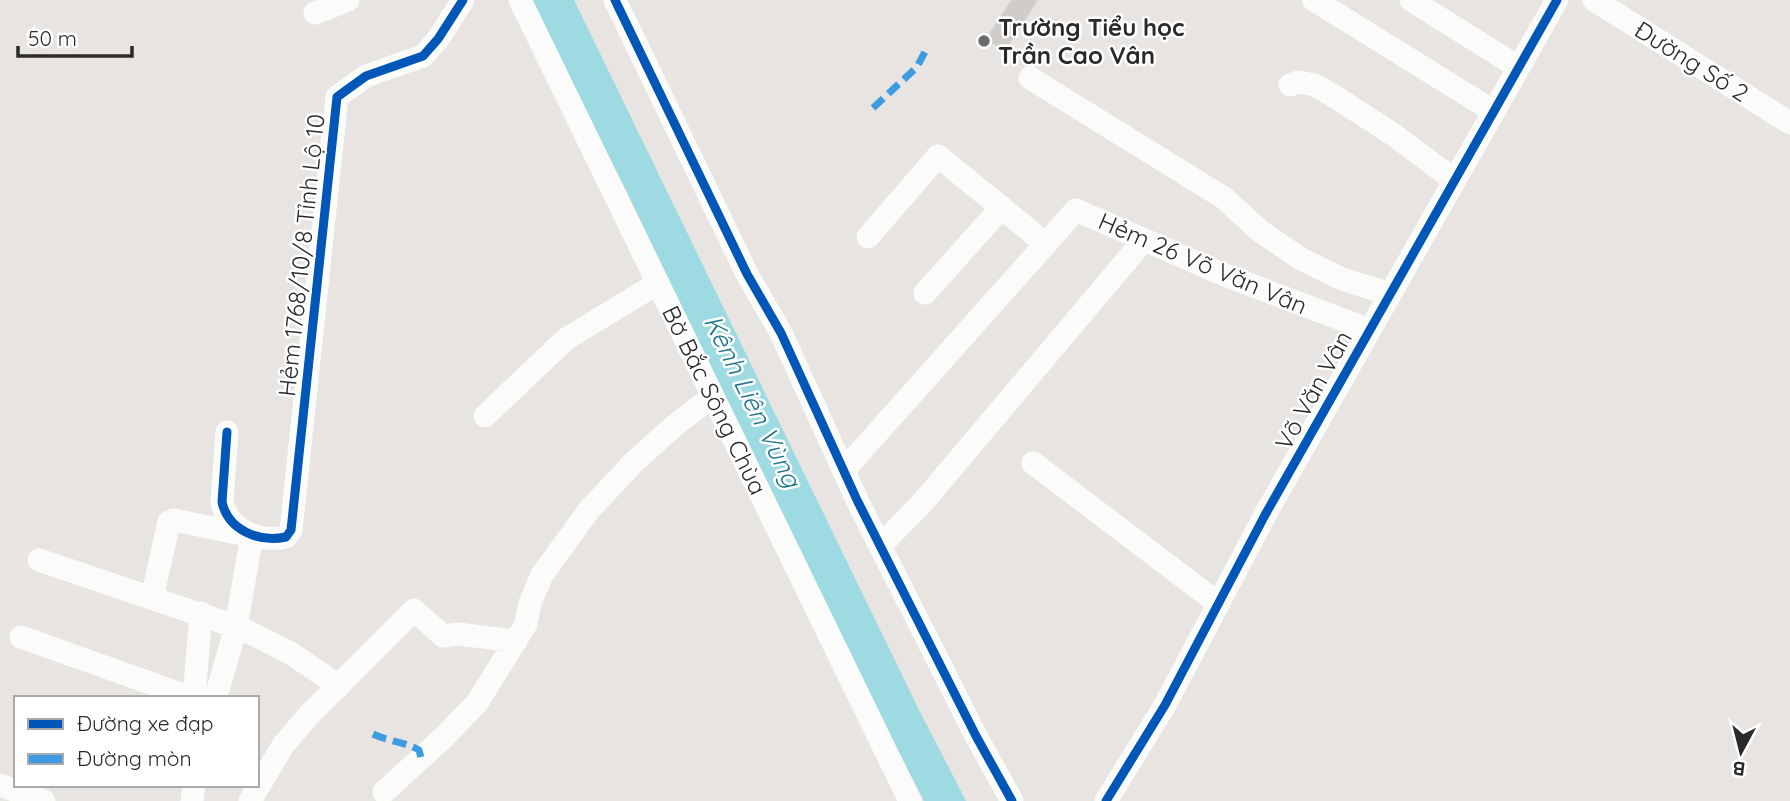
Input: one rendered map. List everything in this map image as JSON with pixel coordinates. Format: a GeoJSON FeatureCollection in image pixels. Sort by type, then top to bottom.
{"type":"FeatureCollection","features":[{"type":"Feature","properties":{"kind":"street"},"geometry":{"type":"LineString","coordinates":[[315,13],[348,0]]}},
{"type":"Feature","properties":{"kind":"street","name":"Hẻm 1768/10/8 Tỉnh Lộ 10"},"geometry":{"type":"LineString","coordinates":[[250,535],[286,537],[291,530],[337,97],[366,76],[423,56],[438,39],[463,0]]}},
{"type":"Feature","properties":{"kind":"street","name":"Bờ Bắc Sông Chùa"},"geometry":{"type":"LineString","coordinates":[[520,0],[910,801]]}},
{"type":"Feature","properties":{"kind":"street"},"geometry":{"type":"LineString","coordinates":[[615,0],[747,274],[786,344],[880,546],[1012,801]]}},
{"type":"Feature","properties":{"kind":"street"},"geometry":{"type":"LineString","coordinates":[[1314,0],[1493,111]]}},
{"type":"Feature","properties":{"kind":"street"},"geometry":{"type":"LineString","coordinates":[[1411,0],[1518,67]]}},
{"type":"Feature","properties":{"kind":"street","name":"Võ Văn Vân"},"geometry":{"type":"LineString","coordinates":[[1106,801],[1165,705],[1265,515],[1557,0]]}},
{"type":"Feature","properties":{"kind":"street","name":"Đường Số 2"},"geometry":{"type":"LineString","coordinates":[[1594,0],[1790,123]]}},
{"type":"Feature","properties":{"kind":"street"},"geometry":{"type":"LineString","coordinates":[[1030,78],[1224,198],[1261,231],[1301,259],[1342,279],[1390,294]]}},
{"type":"Feature","properties":{"kind":"street"},"geometry":{"type":"LineString","coordinates":[[1290,85],[1297,82],[1315,85],[1394,135],[1454,180]]}},
{"type":"Feature","properties":{"kind":"street"},"geometry":{"type":"LineString","coordinates":[[844,470],[1046,244],[938,156],[868,237]]}},
{"type":"Feature","properties":{"kind":"street"},"geometry":{"type":"LineString","coordinates":[[925,293],[1002,207]]}},
{"type":"Feature","properties":{"kind":"street","name":"Hẻm 26 Võ Văn Vân"},"geometry":{"type":"LineString","coordinates":[[1046,244],[1076,210],[1227,276],[1370,330]]}},
{"type":"Feature","properties":{"kind":"street"},"geometry":{"type":"LineString","coordinates":[[880,546],[923,502],[1144,240]]}},
{"type":"Feature","properties":{"kind":"street"},"geometry":{"type":"LineString","coordinates":[[485,416],[566,339],[658,283]]}},
{"type":"Feature","properties":{"kind":"street"},"geometry":{"type":"LineString","coordinates":[[384,792],[477,703],[526,624],[530,603],[542,575],[589,510],[634,462],[713,396]]}},
{"type":"Feature","properties":{"kind":"street"},"geometry":{"type":"LineString","coordinates":[[227,432],[222,502],[228,518],[250,535]]}},
{"type":"Feature","properties":{"kind":"street"},"geometry":{"type":"LineString","coordinates":[[1033,463],[1219,604]]}},
{"type":"Feature","properties":{"kind":"street"},"geometry":{"type":"LineString","coordinates":[[152,598],[169,522],[174,520],[250,535]]}},
{"type":"Feature","properties":{"kind":"street"},"geometry":{"type":"LineString","coordinates":[[216,696],[236,627],[250,535]]}},
{"type":"Feature","properties":{"kind":"street"},"geometry":{"type":"LineString","coordinates":[[39,560],[236,627],[292,654],[339,687]]}},
{"type":"Feature","properties":{"kind":"street"},"geometry":{"type":"LineString","coordinates":[[259,786],[284,744],[307,716],[414,610],[443,636],[458,634],[516,641]]}},
{"type":"Feature","properties":{"kind":"street"},"geometry":{"type":"LineString","coordinates":[[193,696],[201,613]]}},
{"type":"Feature","properties":{"kind":"street"},"geometry":{"type":"LineString","coordinates":[[21,637],[187,696]]}},
{"type":"Feature","properties":{"kind":"street"},"geometry":{"type":"LineString","coordinates":[[0,785],[44,801]]}},
{"type":"Feature","properties":{"kind":"water","name":"Kênh Liên Vùng"},"geometry":{"type":"Polygon","coordinates":[[[529,0],[574,0],[919,710],[966,801],[924,801],[816,592],[624,186],[529,0]]]}},
{"type":"Feature","properties":{"kind":"building"},"geometry":{"type":"Polygon","coordinates":[[[1012,0],[1037,0],[1005,50],[987,39],[1012,0]]]}},
{"type":"Feature","properties":{"kind":"marked path"},"geometry":{"type":"LineString","coordinates":[[873,108],[917,67],[927,48]]}},
{"type":"Feature","properties":{"kind":"marked path"},"geometry":{"type":"LineString","coordinates":[[373,734],[419,750],[421,758]]}},
{"type":"Feature","properties":{"kind":"cycle path"},"geometry":{"type":"LineString","coordinates":[[227,432],[222,502],[225,512],[238,527],[255,536],[286,537],[291,530],[337,97],[366,76],[423,56],[438,39],[463,0]]}},
{"type":"Feature","properties":{"kind":"cycle path"},"geometry":{"type":"LineString","coordinates":[[615,0],[747,274],[781,333],[857,500],[976,736],[1012,801]]}},
{"type":"Feature","properties":{"kind":"cycle path"},"geometry":{"type":"LineString","coordinates":[[1106,801],[1165,705],[1265,515],[1557,0]]}},
{"type":"Feature","properties":{"kind":"place","name":"Trường Tiểu học Trần Cao Vân"},"geometry":{"type":"Point","coordinates":[984,41]}}]}
